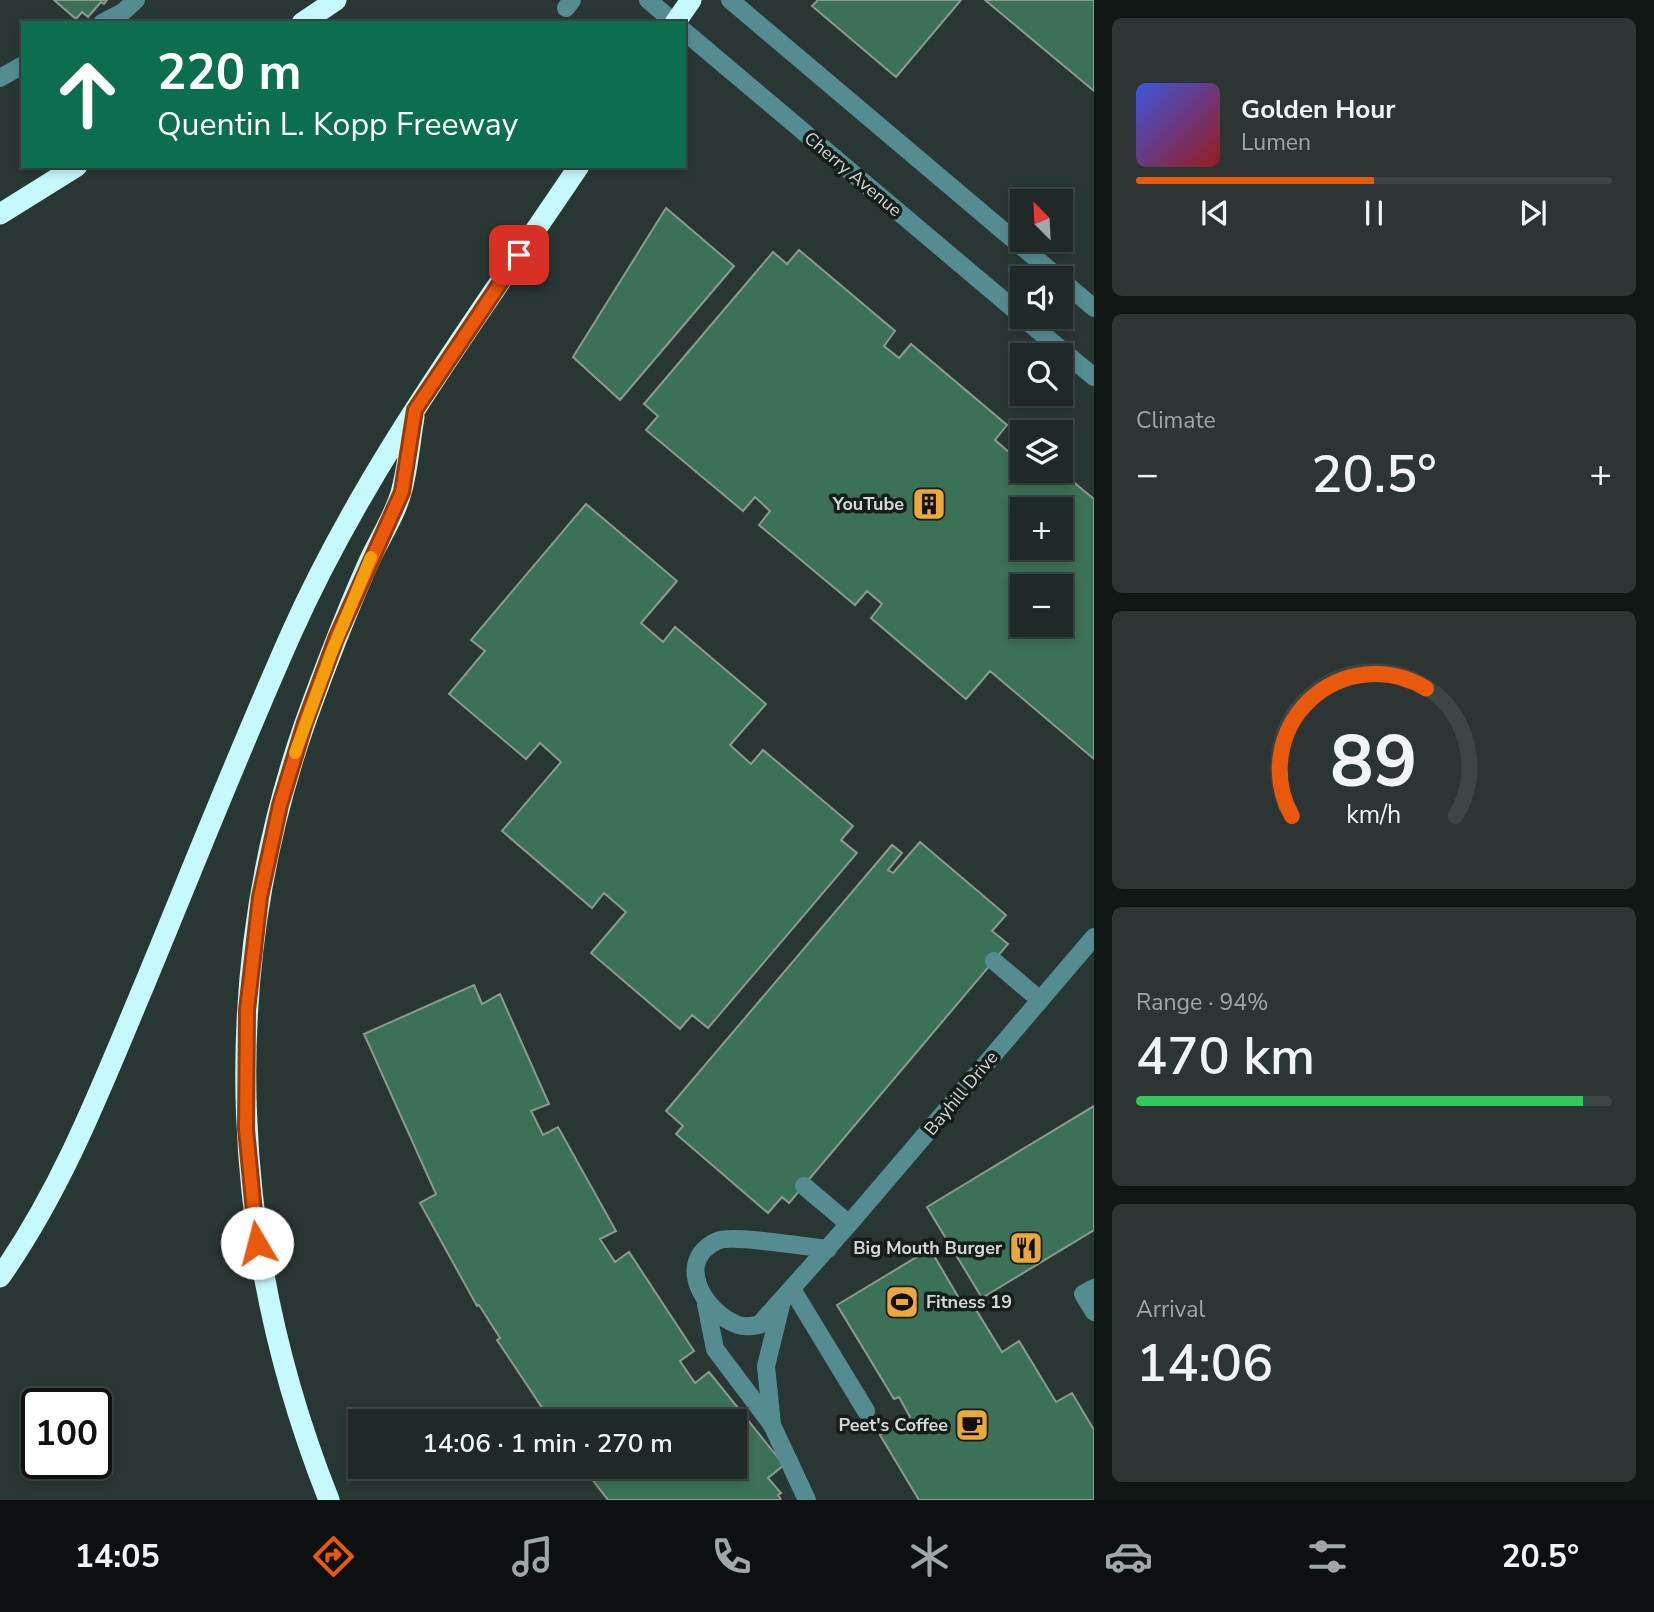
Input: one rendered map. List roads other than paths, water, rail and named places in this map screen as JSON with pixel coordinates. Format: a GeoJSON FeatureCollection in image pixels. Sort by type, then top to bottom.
{"type":"FeatureCollection","features":[{"type":"Feature","properties":{"kind":"highway"},"geometry":{"type":"LineString","coordinates":[[305,21],[336,0]]}},
{"type":"Feature","properties":{"kind":"highway"},"geometry":{"type":"LineString","coordinates":[[676,21],[691,0]]}},
{"type":"Feature","properties":{"kind":"highway"},"geometry":{"type":"LineString","coordinates":[[0,214],[74,168]]}},
{"type":"Feature","properties":{"kind":"highway"},"geometry":{"type":"LineString","coordinates":[[0,1277],[41,1214],[82,1133],[316,579],[374,474],[578,168]]}},
{"type":"Feature","properties":{"kind":"highway"},"geometry":{"type":"LineString","coordinates":[[329,1500],[290,1391],[257,1243],[246,1129],[247,1010],[260,897],[284,792],[305,723],[340,630],[402,492],[415,410]]}},
{"type":"Feature","properties":{"kind":"street"},"geometry":{"type":"LineString","coordinates":[[105,21],[136,0]]}},
{"type":"Feature","properties":{"kind":"street"},"geometry":{"type":"LineString","coordinates":[[648,0],[673,21]]}},
{"type":"Feature","properties":{"kind":"street"},"geometry":{"type":"LineString","coordinates":[[730,0],[1045,266]]}},
{"type":"Feature","properties":{"kind":"street","name":"Cherry Avenue"},"geometry":{"type":"LineString","coordinates":[[686,33],[1010,307]]}},
{"type":"Feature","properties":{"kind":"street"},"geometry":{"type":"LineString","coordinates":[[1073,290],[1094,308]]}},
{"type":"Feature","properties":{"kind":"street","name":"Cherry Avenue"},"geometry":{"type":"LineString","coordinates":[[1036,329],[1094,377]]}},
{"type":"Feature","properties":{"kind":"street","name":"Bayhill Drive"},"geometry":{"type":"LineString","coordinates":[[706,1304],[739,1326],[759,1325],[828,1249],[1094,937]]}},
{"type":"Feature","properties":{"kind":"street"},"geometry":{"type":"LineString","coordinates":[[994,961],[1040,1000]]}},
{"type":"Feature","properties":{"kind":"street"},"geometry":{"type":"LineString","coordinates":[[804,1186],[849,1224]]}},
{"type":"Feature","properties":{"kind":"street"},"geometry":{"type":"LineString","coordinates":[[807,1500],[772,1425],[715,1349],[706,1304],[697,1289],[695,1269],[702,1252],[718,1240],[744,1237],[768,1244],[828,1249]]}},
{"type":"Feature","properties":{"kind":"street"},"geometry":{"type":"LineString","coordinates":[[1094,1288],[1083,1294],[1094,1312]]}},
{"type":"Feature","properties":{"kind":"street"},"geometry":{"type":"LineString","coordinates":[[772,1425],[766,1366],[787,1294]]}},
{"type":"Feature","properties":{"kind":"street"},"geometry":{"type":"LineString","coordinates":[[787,1294],[866,1411]]}},
{"type":"Feature","properties":{"kind":"street"},"geometry":{"type":"LineString","coordinates":[[729,1367],[745,1373],[766,1366]]}},
{"type":"Feature","properties":{"kind":"place","name":"YouTube"},"geometry":{"type":"Point","coordinates":[929,504]}},
{"type":"Feature","properties":{"kind":"place","name":"Big Mouth Burger"},"geometry":{"type":"Point","coordinates":[1026,1248]}},
{"type":"Feature","properties":{"kind":"place","name":"Fitness 19"},"geometry":{"type":"Point","coordinates":[902,1302]}},
{"type":"Feature","properties":{"kind":"place","name":"Peet's Coffee"},"geometry":{"type":"Point","coordinates":[972,1425]}}]}
